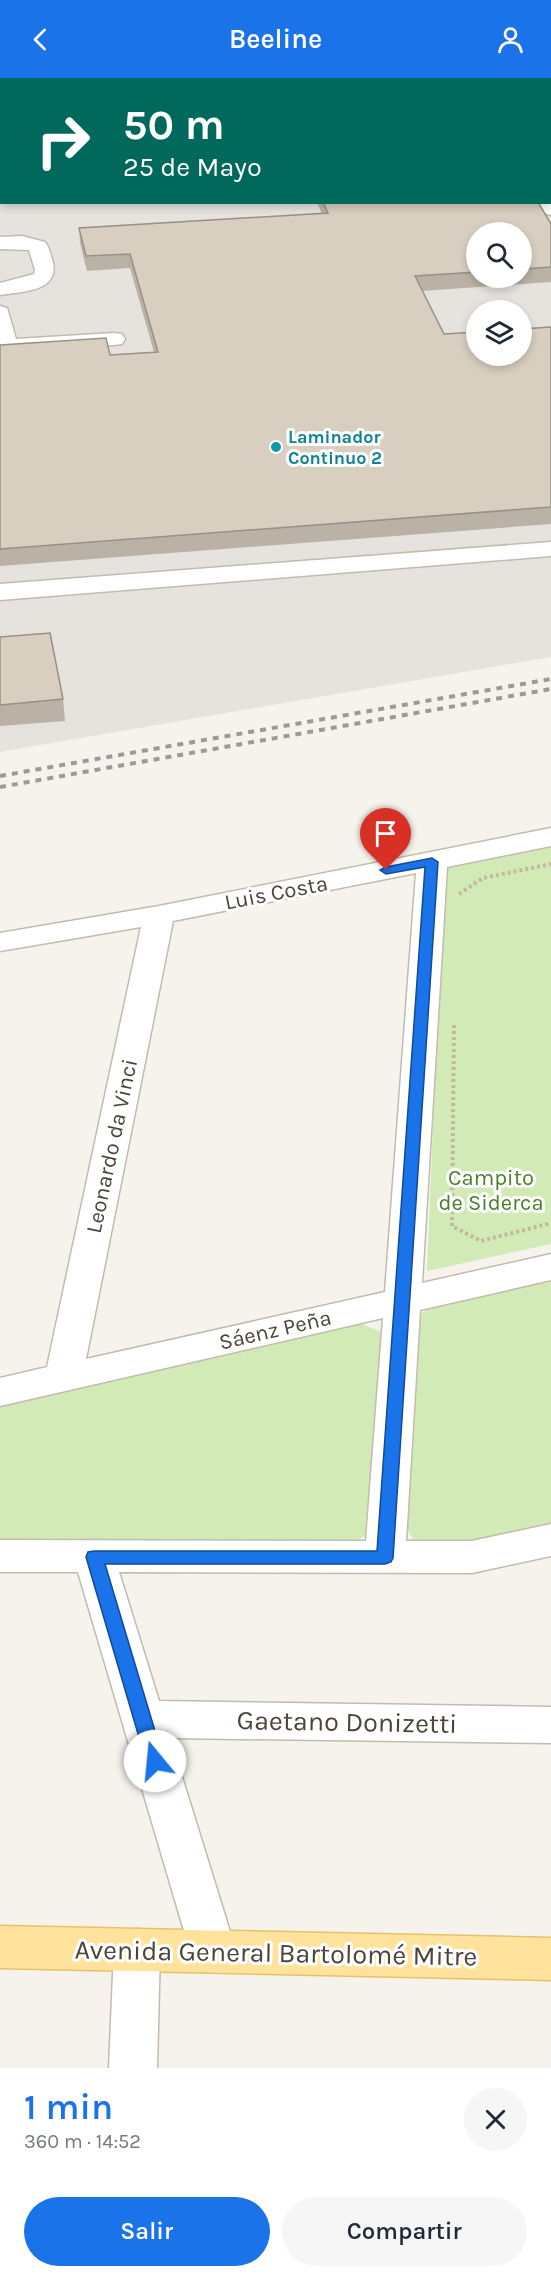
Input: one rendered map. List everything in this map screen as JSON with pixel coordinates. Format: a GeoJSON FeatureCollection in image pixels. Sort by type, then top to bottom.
{"type":"FeatureCollection","features":[{"type":"Feature","properties":{"kind":"main road","name":"Avenida General Bartolomé Mitre"},"geometry":{"type":"LineString","coordinates":[[0,1947],[551,1959]]}},
{"type":"Feature","properties":{"kind":"street"},"geometry":{"type":"LineString","coordinates":[[0,243],[22,242],[38,246],[45,270],[43,277],[34,282],[0,289]]}},
{"type":"Feature","properties":{"kind":"street"},"geometry":{"type":"LineString","coordinates":[[0,312],[4,345],[114,339]]}},
{"type":"Feature","properties":{"kind":"street"},"geometry":{"type":"LineString","coordinates":[[0,592],[551,549]]}},
{"type":"Feature","properties":{"kind":"street","name":"Luis Costa"},"geometry":{"type":"LineString","coordinates":[[0,942],[159,915],[551,837]]}},
{"type":"Feature","properties":{"kind":"street"},"geometry":{"type":"LineString","coordinates":[[385,1558],[432,862]]}},
{"type":"Feature","properties":{"kind":"street","name":"Leonardo da Vinci"},"geometry":{"type":"LineString","coordinates":[[64,1376],[159,915]]}},
{"type":"Feature","properties":{"kind":"street","name":"Sáenz Peña"},"geometry":{"type":"LineString","coordinates":[[0,1392],[551,1267]]}},
{"type":"Feature","properties":{"kind":"street"},"geometry":{"type":"LineString","coordinates":[[0,1556],[472,1557],[551,1540]]}},
{"type":"Feature","properties":{"kind":"street"},"geometry":{"type":"LineString","coordinates":[[94,1557],[213,1951]]}},
{"type":"Feature","properties":{"kind":"street","name":"Gaetano Donizetti"},"geometry":{"type":"LineString","coordinates":[[142,1719],[551,1725]]}},
{"type":"Feature","properties":{"kind":"street"},"geometry":{"type":"LineString","coordinates":[[133,2068],[137,1950]]}},
{"type":"Feature","properties":{"kind":"path"},"geometry":{"type":"LineString","coordinates":[[455,897],[467,886],[483,878],[551,864]]}},
{"type":"Feature","properties":{"kind":"path"},"geometry":{"type":"LineString","coordinates":[[454,1014],[452,1226],[481,1241],[551,1223]]}},
{"type":"Feature","properties":{"kind":"shaded area"},"geometry":{"type":"Polygon","coordinates":[[[0,204],[551,204],[551,657],[0,752],[0,204]]]}},
{"type":"Feature","properties":{"kind":"green space","name":"Campito de Siderca"},"geometry":{"type":"Polygon","coordinates":[[[551,845],[551,1244],[427,1271],[444,865],[551,845]]]}},
{"type":"Feature","properties":{"kind":"green space"},"geometry":{"type":"Polygon","coordinates":[[[551,1279],[551,1526],[473,1546],[429,1548],[414,1540],[405,1527],[420,1314],[439,1303],[551,1279]]]}},
{"type":"Feature","properties":{"kind":"green space"},"geometry":{"type":"Polygon","coordinates":[[[348,1324],[362,1324],[383,1333],[367,1534],[357,1541],[0,1543],[0,1403],[348,1324]]]}},
{"type":"Feature","properties":{"kind":"building","name":"Laminador Continuo 2"},"geometry":{"type":"Polygon","coordinates":[[[324,204],[539,204],[551,224],[551,267],[532,268],[532,222],[466,222],[466,273],[415,276],[444,334],[466,333],[466,366],[532,366],[532,328],[551,327],[551,507],[0,549],[0,345],[106,338],[110,355],[158,352],[130,254],[86,256],[79,228],[328,213],[324,204]]]}},
{"type":"Feature","properties":{"kind":"building"},"geometry":{"type":"Polygon","coordinates":[[[50,633],[63,699],[0,705],[0,637],[50,633]]]}},
{"type":"Feature","properties":{"kind":"railway"},"geometry":{"type":"LineString","coordinates":[[0,776],[551,679]]}},
{"type":"Feature","properties":{"kind":"railway"},"geometry":{"type":"LineString","coordinates":[[0,787],[551,689]]}},
{"type":"Feature","properties":{"kind":"place","name":"Laminador Continuo 2"},"geometry":{"type":"Point","coordinates":[276,447]}},
{"type":"Feature","properties":{"kind":"route"},"geometry":{"type":"LineString","coordinates":[[155,1761],[94,1557],[385,1558],[432,862],[386,870]]}}]}
